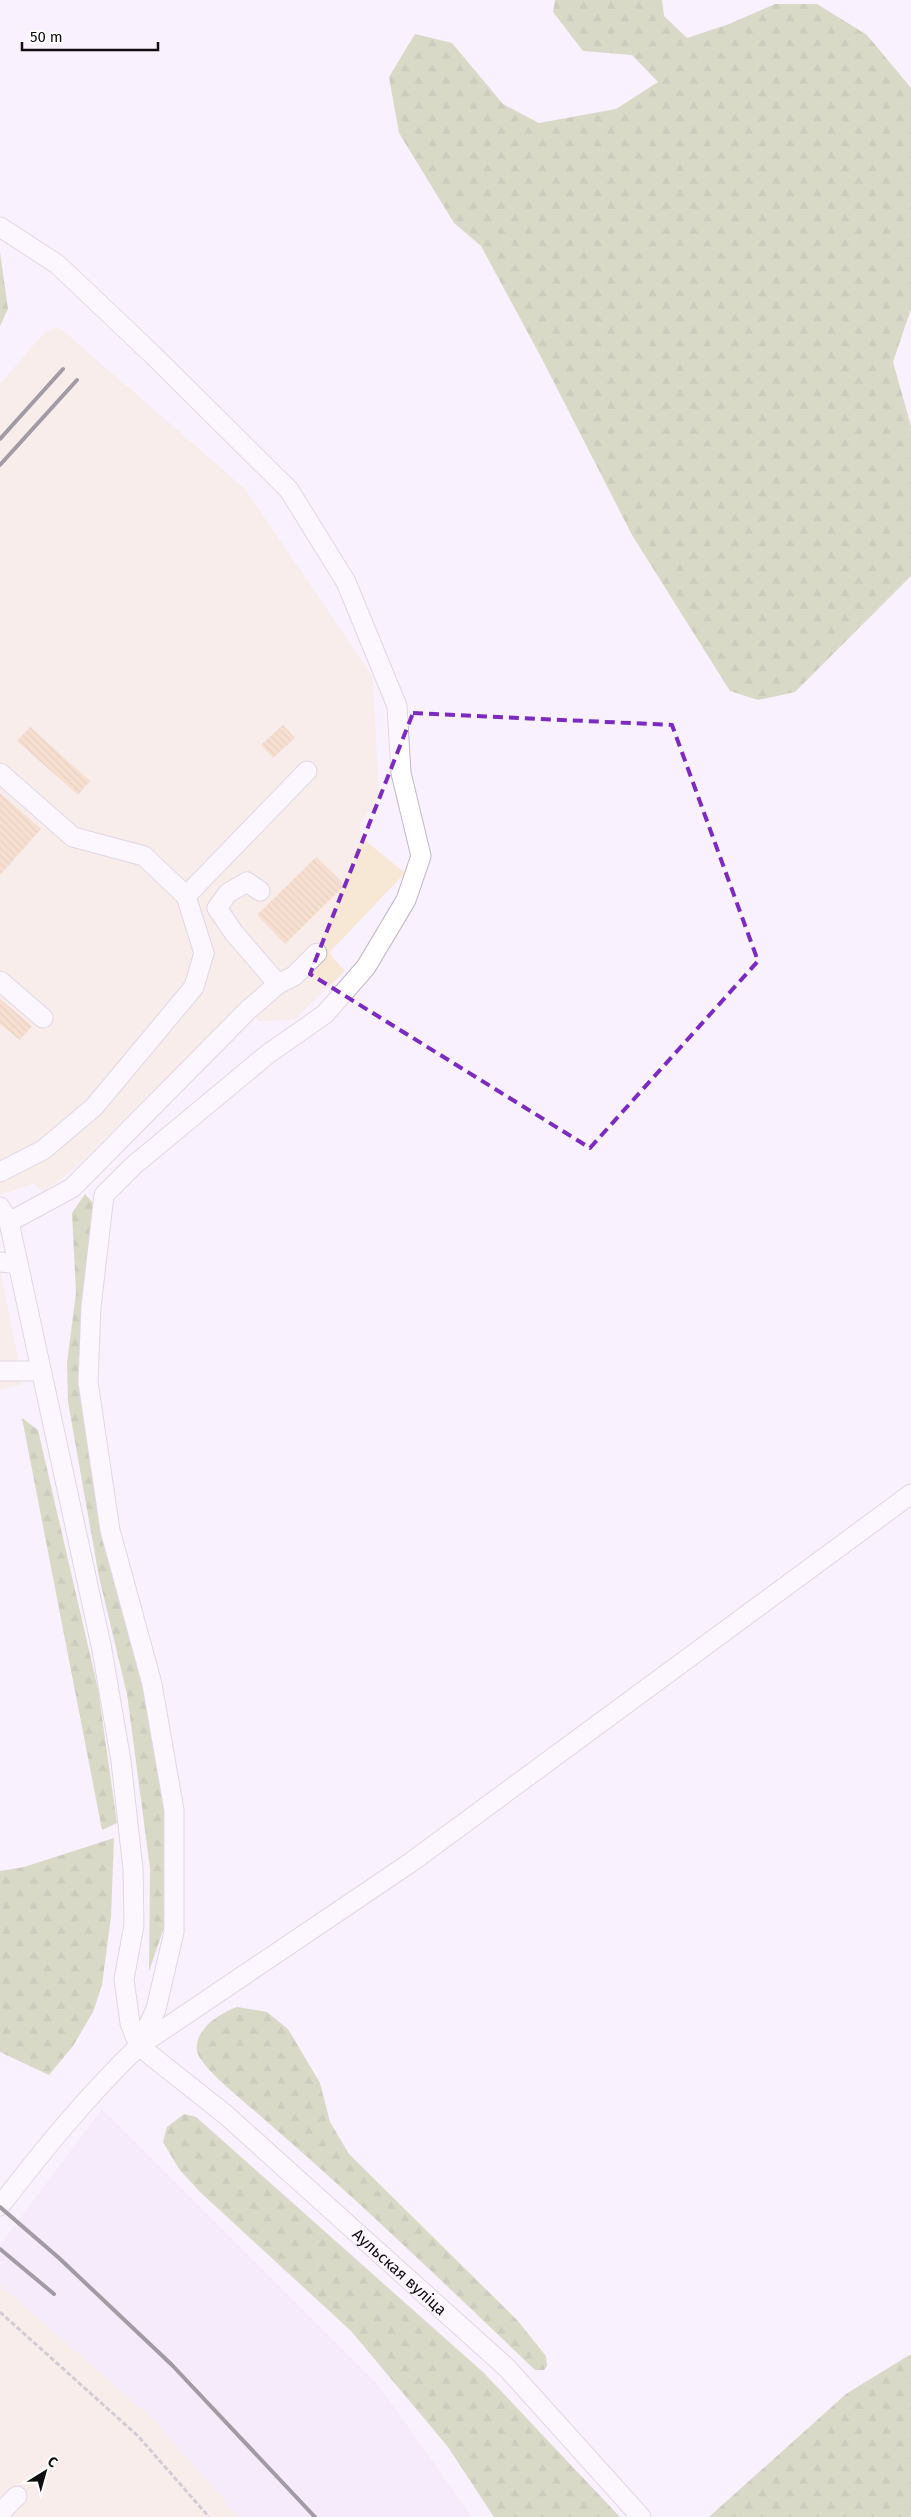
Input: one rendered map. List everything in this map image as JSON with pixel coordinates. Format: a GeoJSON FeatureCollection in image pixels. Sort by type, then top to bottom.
{"type":"FeatureCollection","features":[{"type":"Feature","properties":{"kind":"street"},"geometry":{"type":"LineString","coordinates":[[0,227],[57,264],[153,355],[290,490],[346,582],[397,706],[401,773],[421,856],[406,900],[366,967],[325,1014],[268,1054],[132,1166],[104,1195],[91,1307],[88,1382],[110,1530],[152,1684],[174,1810],[174,1932],[156,2009],[139,2046]]}},
{"type":"Feature","properties":{"kind":"street"},"geometry":{"type":"LineString","coordinates":[[186,896],[307,771]]}},
{"type":"Feature","properties":{"kind":"street"},"geometry":{"type":"LineString","coordinates":[[0,773],[72,837],[144,856],[186,896],[204,953],[194,987],[94,1107],[43,1150],[0,1172]]}},
{"type":"Feature","properties":{"kind":"street"},"geometry":{"type":"LineString","coordinates":[[260,891],[247,882],[228,893],[217,908],[234,933],[278,984]]}},
{"type":"Feature","properties":{"kind":"street"},"geometry":{"type":"LineString","coordinates":[[139,2046],[130,2023],[124,1979],[134,1925],[133,1887],[121,1761],[102,1650],[41,1371],[9,1263],[5,1214],[72,1188],[248,1010],[278,984],[294,976],[316,953]]}},
{"type":"Feature","properties":{"kind":"street"},"geometry":{"type":"LineString","coordinates":[[0,981],[42,1018]]}},
{"type":"Feature","properties":{"kind":"street"},"geometry":{"type":"LineString","coordinates":[[0,1371],[41,1371]]}},
{"type":"Feature","properties":{"kind":"street"},"geometry":{"type":"LineString","coordinates":[[0,2206],[59,2130],[100,2083],[139,2046],[410,1863],[911,1494]]}},
{"type":"Feature","properties":{"kind":"street","name":"Аульская вуліца"},"geometry":{"type":"LineString","coordinates":[[139,2046],[226,2115],[507,2368],[641,2517]]}},
{"type":"Feature","properties":{"kind":"street"},"geometry":{"type":"LineString","coordinates":[[0,2513],[18,2496]]}},
{"type":"Feature","properties":{"kind":"path"},"geometry":{"type":"LineString","coordinates":[[0,2312],[138,2436],[209,2517]]}},
{"type":"Feature","properties":{"kind":"highlighted area"},"geometry":{"type":"Polygon","coordinates":[[[413,713],[672,725],[758,961],[590,1148],[310,974],[413,713]]]}},
{"type":"Feature","properties":{"kind":"shaded area"},"geometry":{"type":"Polygon","coordinates":[[[59,327],[245,489],[373,677],[379,798],[360,823],[362,838],[405,873],[329,953],[345,971],[294,1020],[259,1021],[241,1003],[73,1170],[43,1192],[33,1184],[0,1195],[0,384],[44,333],[59,327]]]}},
{"type":"Feature","properties":{"kind":"shaded area"},"geometry":{"type":"Polygon","coordinates":[[[0,1269],[23,1384],[0,1390],[0,1269]]]}},
{"type":"Feature","properties":{"kind":"shaded area"},"geometry":{"type":"Polygon","coordinates":[[[102,2109],[379,2386],[472,2517],[239,2517],[154,2420],[0,2285],[0,2245],[102,2109]]]}},
{"type":"Feature","properties":{"kind":"shaded area"},"geometry":{"type":"Polygon","coordinates":[[[0,2285],[154,2420],[239,2517],[0,2517],[0,2285]]]}},
{"type":"Feature","properties":{"kind":"green space"},"geometry":{"type":"Polygon","coordinates":[[[555,0],[662,0],[664,16],[687,38],[729,24],[775,4],[817,4],[867,35],[911,88],[911,309],[893,362],[911,426],[911,576],[795,692],[758,700],[730,691],[632,535],[541,357],[481,246],[454,223],[399,133],[389,77],[415,34],[452,43],[503,104],[539,123],[616,109],[658,82],[632,55],[583,51],[553,12],[555,0]]]}},
{"type":"Feature","properties":{"kind":"green space"},"geometry":{"type":"Polygon","coordinates":[[[0,252],[8,309],[0,326],[0,252]]]}},
{"type":"Feature","properties":{"kind":"green space"},"geometry":{"type":"Polygon","coordinates":[[[85,1194],[93,1203],[86,1274],[81,1382],[143,1678],[167,1814],[167,1919],[149,1971],[150,1868],[127,1694],[99,1577],[68,1402],[67,1363],[76,1293],[72,1213],[85,1194]]]}},
{"type":"Feature","properties":{"kind":"green space"},"geometry":{"type":"Polygon","coordinates":[[[22,1418],[38,1430],[98,1689],[117,1823],[102,1830],[22,1418]]]}},
{"type":"Feature","properties":{"kind":"green space"},"geometry":{"type":"Polygon","coordinates":[[[114,1838],[111,1917],[102,1985],[93,2012],[73,2046],[49,2075],[0,2052],[0,1871],[24,1867],[114,1838]]]}},
{"type":"Feature","properties":{"kind":"green space"},"geometry":{"type":"Polygon","coordinates":[[[237,2007],[267,2012],[288,2029],[320,2083],[330,2122],[349,2154],[517,2320],[546,2356],[547,2366],[544,2370],[535,2370],[368,2212],[300,2150],[226,2087],[206,2067],[197,2051],[197,2043],[200,2036],[209,2023],[223,2013],[237,2007]]]}},
{"type":"Feature","properties":{"kind":"green space"},"geometry":{"type":"Polygon","coordinates":[[[184,2114],[196,2117],[484,2373],[620,2517],[494,2517],[448,2447],[351,2331],[200,2192],[179,2169],[163,2142],[167,2127],[184,2114]]]}},
{"type":"Feature","properties":{"kind":"green space"},"geometry":{"type":"Polygon","coordinates":[[[911,2354],[911,2517],[709,2517],[846,2394],[911,2354]]]}},
{"type":"Feature","properties":{"kind":"building"},"geometry":{"type":"Polygon","coordinates":[[[283,725],[295,738],[273,758],[261,745],[283,725]]]}},
{"type":"Feature","properties":{"kind":"building"},"geometry":{"type":"Polygon","coordinates":[[[30,727],[90,781],[78,795],[17,741],[30,727]]]}},
{"type":"Feature","properties":{"kind":"building"},"geometry":{"type":"Polygon","coordinates":[[[0,793],[41,829],[0,875],[0,793]]]}},
{"type":"Feature","properties":{"kind":"building"},"geometry":{"type":"Polygon","coordinates":[[[316,857],[345,885],[285,944],[257,915],[316,857]]]}},
{"type":"Feature","properties":{"kind":"building"},"geometry":{"type":"Polygon","coordinates":[[[0,999],[32,1026],[20,1040],[0,1024],[0,999]]]}},
{"type":"Feature","properties":{"kind":"railway"},"geometry":{"type":"LineString","coordinates":[[0,439],[63,369]]}},
{"type":"Feature","properties":{"kind":"railway"},"geometry":{"type":"LineString","coordinates":[[0,465],[77,380]]}},
{"type":"Feature","properties":{"kind":"railway"},"geometry":{"type":"LineString","coordinates":[[0,2207],[59,2258],[172,2365],[315,2517]]}},
{"type":"Feature","properties":{"kind":"railway"},"geometry":{"type":"LineString","coordinates":[[0,2249],[54,2294]]}}]}
